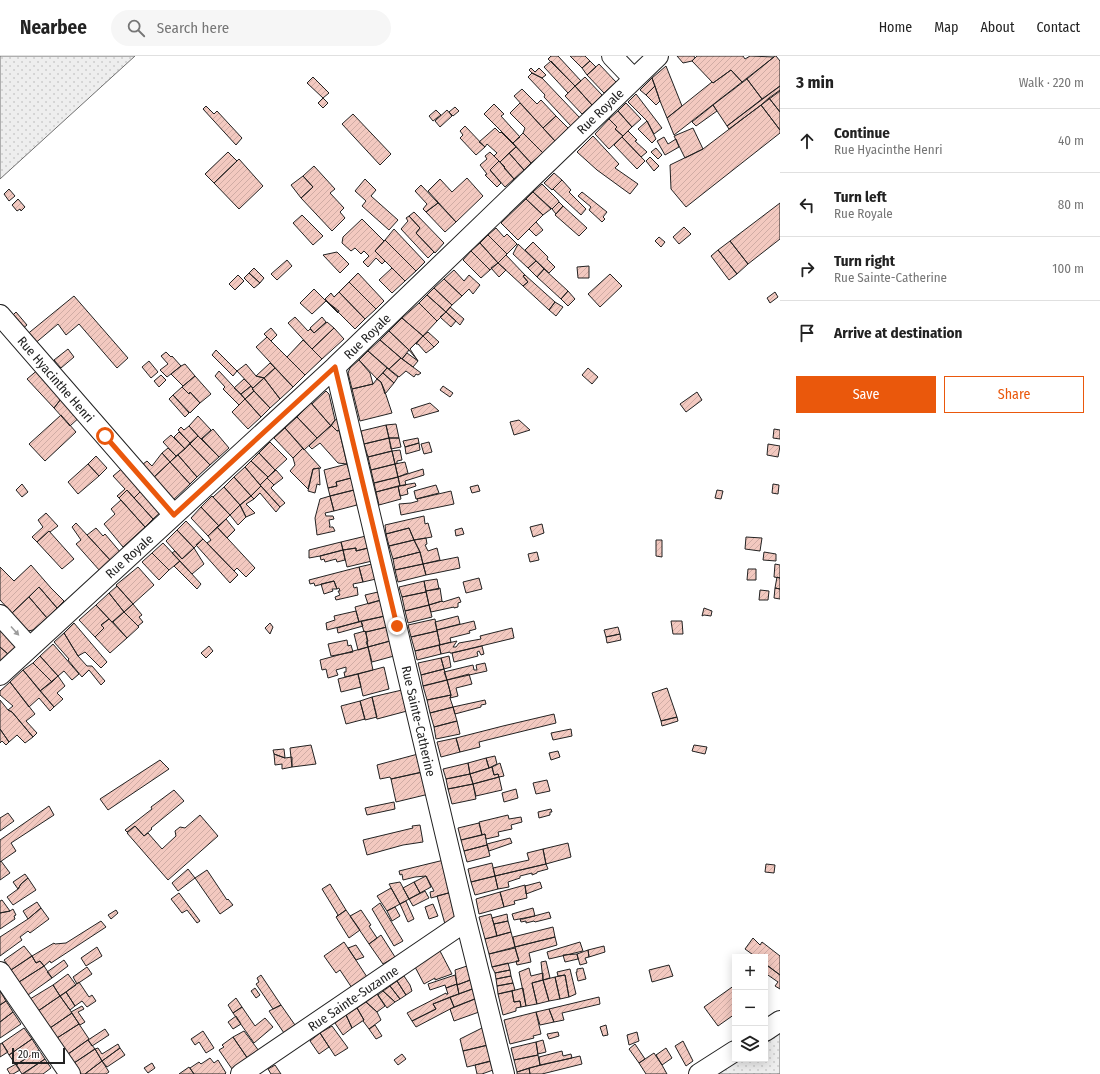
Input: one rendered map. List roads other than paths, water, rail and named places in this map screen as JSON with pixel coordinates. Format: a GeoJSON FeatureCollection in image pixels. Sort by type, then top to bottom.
{"type":"FeatureCollection","features":[{"type":"Feature","properties":{"kind":"street"},"geometry":{"type":"LineString","coordinates":[[612,56],[633,78]]}},
{"type":"Feature","properties":{"kind":"street","name":"Rue Royale"},"geometry":{"type":"LineString","coordinates":[[0,674],[335,367],[633,78],[658,56]]}},
{"type":"Feature","properties":{"kind":"street","name":"Rue Hyacinthe Henri"},"geometry":{"type":"LineString","coordinates":[[0,316],[174,515]]}},
{"type":"Feature","properties":{"kind":"street","name":"Rue Sainte-Catherine"},"geometry":{"type":"LineString","coordinates":[[335,367],[466,921],[504,1074]]}},
{"type":"Feature","properties":{"kind":"street"},"geometry":{"type":"LineString","coordinates":[[0,615],[29,648]]}},
{"type":"Feature","properties":{"kind":"street","name":"Rue Sainte-Suzanne"},"geometry":{"type":"LineString","coordinates":[[241,1074],[466,921]]}},
{"type":"Feature","properties":{"kind":"street"},"geometry":{"type":"LineString","coordinates":[[0,972],[70,1074]]}},
{"type":"Feature","properties":{"kind":"street"},"geometry":{"type":"LineString","coordinates":[[768,1029],[780,1021]]}},
{"type":"Feature","properties":{"kind":"street"},"geometry":{"type":"LineString","coordinates":[[699,1074],[732,1053]]}}]}
